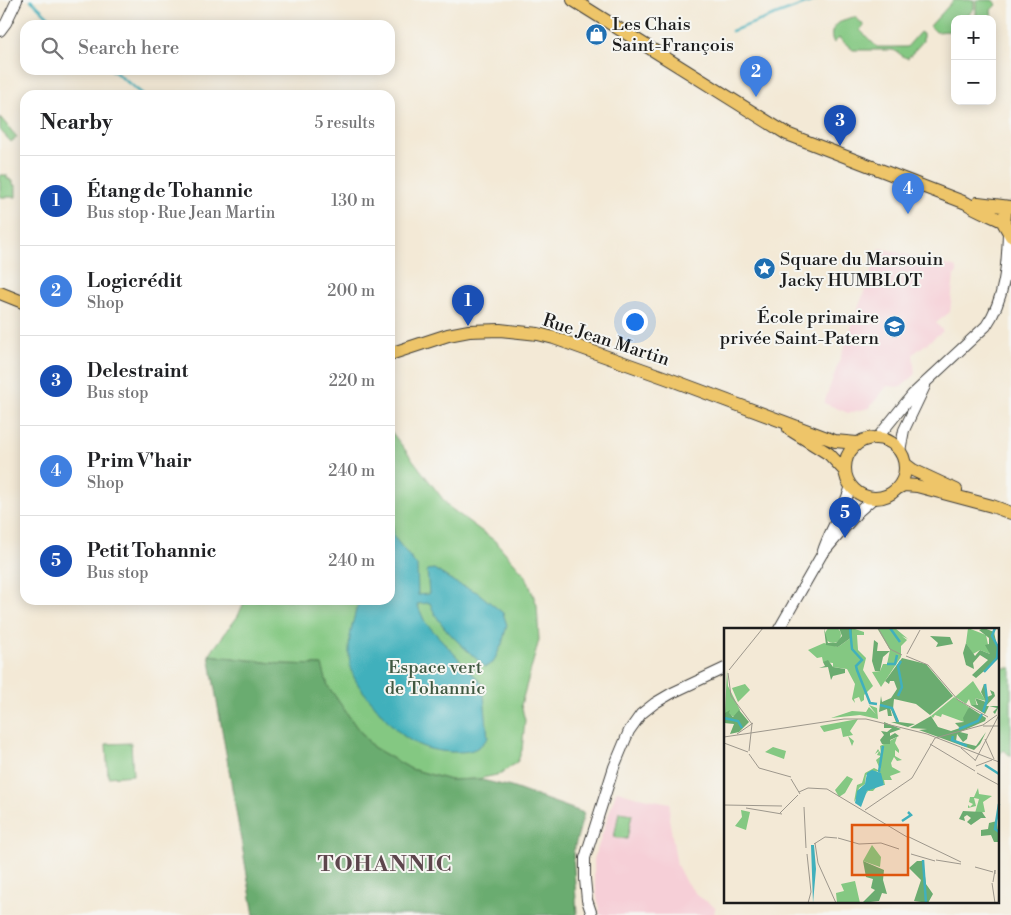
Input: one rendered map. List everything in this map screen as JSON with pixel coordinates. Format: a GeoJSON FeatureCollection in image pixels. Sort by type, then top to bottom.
{"type":"FeatureCollection","features":[{"type":"Feature","properties":{"kind":"main road"},"geometry":{"type":"LineString","coordinates":[[573,0],[787,134],[966,203],[975,209],[989,214],[1007,230]]}},
{"type":"Feature","properties":{"kind":"main road"},"geometry":{"type":"LineString","coordinates":[[966,203],[1010,207]]}},
{"type":"Feature","properties":{"kind":"main road"},"geometry":{"type":"LineString","coordinates":[[1007,230],[1006,212],[1010,207]]}},
{"type":"Feature","properties":{"kind":"main road"},"geometry":{"type":"LineString","coordinates":[[0,293],[20,301]]}},
{"type":"Feature","properties":{"kind":"main road","name":"Rue Jean Martin"},"geometry":{"type":"LineString","coordinates":[[395,352],[448,335],[469,331],[523,331],[554,338],[716,396],[835,442],[857,443]]}},
{"type":"Feature","properties":{"kind":"main road","name":"Rue Jean Martin"},"geometry":{"type":"LineString","coordinates":[[777,420],[829,454],[844,470]]}},
{"type":"Feature","properties":{"kind":"main road"},"geometry":{"type":"LineString","coordinates":[[898,488],[904,476],[905,464],[900,451],[890,442],[878,437],[870,437],[857,443],[847,455],[844,470],[851,486],[861,495],[874,498],[887,496],[904,485],[917,486],[992,506]]}},
{"type":"Feature","properties":{"kind":"main road"},"geometry":{"type":"LineString","coordinates":[[905,464],[913,470],[1011,513]]}},
{"type":"Feature","properties":{"kind":"street"},"geometry":{"type":"LineString","coordinates":[[0,31],[6,23],[16,0]]}},
{"type":"Feature","properties":{"kind":"street"},"geometry":{"type":"LineString","coordinates":[[878,437],[912,395],[925,385],[986,326],[996,310],[1005,276],[1007,230]]}},
{"type":"Feature","properties":{"kind":"street"},"geometry":{"type":"LineString","coordinates":[[1005,276],[1011,267]]}},
{"type":"Feature","properties":{"kind":"street"},"geometry":{"type":"LineString","coordinates":[[900,451],[904,430],[925,385]]}},
{"type":"Feature","properties":{"kind":"street"},"geometry":{"type":"LineString","coordinates":[[822,554],[851,486]]}},
{"type":"Feature","properties":{"kind":"street"},"geometry":{"type":"LineString","coordinates":[[780,628],[822,554],[858,512],[874,498]]}},
{"type":"Feature","properties":{"kind":"street"},"geometry":{"type":"LineString","coordinates":[[592,915],[587,900],[584,871],[587,848],[628,731],[641,714],[655,703],[724,668]]}},
{"type":"Feature","properties":{"kind":"street"},"geometry":{"type":"LineString","coordinates":[[585,915],[587,900]]}},
{"type":"Feature","properties":{"kind":"shaded area","name":"École primaire privée Saint-Patern"},"geometry":{"type":"Polygon","coordinates":[[[880,248],[957,268],[954,276],[950,312],[936,323],[943,331],[913,354],[915,375],[901,387],[887,386],[869,408],[848,413],[824,403],[880,248]]]}},
{"type":"Feature","properties":{"kind":"shaded area"},"geometry":{"type":"Polygon","coordinates":[[[616,792],[670,803],[669,818],[677,865],[685,881],[698,896],[715,907],[714,915],[600,915],[594,877],[594,859],[616,792]]]}},
{"type":"Feature","properties":{"kind":"green space"},"geometry":{"type":"Polygon","coordinates":[[[954,0],[974,0],[974,9],[968,15],[951,15],[951,31],[936,32],[930,26],[954,0]]]}},
{"type":"Feature","properties":{"kind":"green space"},"geometry":{"type":"Polygon","coordinates":[[[976,0],[992,0],[997,4],[991,10],[992,15],[976,15],[976,0]]]}},
{"type":"Feature","properties":{"kind":"green space"},"geometry":{"type":"Polygon","coordinates":[[[855,17],[864,25],[860,30],[877,47],[907,47],[920,32],[923,34],[923,41],[908,58],[892,50],[853,50],[839,38],[834,43],[832,33],[834,28],[845,19],[855,17]]]}},
{"type":"Feature","properties":{"kind":"green space"},"geometry":{"type":"Polygon","coordinates":[[[0,117],[17,137],[11,142],[0,130],[0,117]]]}},
{"type":"Feature","properties":{"kind":"green space"},"geometry":{"type":"Polygon","coordinates":[[[0,175],[7,175],[7,179],[13,181],[13,185],[16,185],[16,197],[0,197],[0,175]]]}},
{"type":"Feature","properties":{"kind":"green space","name":"Espace vert de Tohannic"},"geometry":{"type":"Polygon","coordinates":[[[395,437],[449,507],[495,541],[526,576],[537,605],[539,640],[521,705],[525,720],[522,750],[518,761],[501,774],[478,779],[450,780],[411,769],[373,747],[328,686],[321,665],[280,664],[209,655],[238,616],[243,605],[395,605],[395,437]]]}},
{"type":"Feature","properties":{"kind":"green space"},"geometry":{"type":"Polygon","coordinates":[[[209,655],[280,664],[322,665],[328,686],[373,747],[411,769],[450,780],[478,779],[511,787],[584,813],[573,853],[577,915],[254,915],[209,655]]]}},
{"type":"Feature","properties":{"kind":"green space"},"geometry":{"type":"Polygon","coordinates":[[[998,668],[1011,668],[1011,757],[1004,750],[1000,754],[998,775],[998,668]]]}},
{"type":"Feature","properties":{"kind":"green space"},"geometry":{"type":"Polygon","coordinates":[[[131,743],[133,775],[108,777],[106,744],[131,743]]]}},
{"type":"Feature","properties":{"kind":"green space"},"geometry":{"type":"Polygon","coordinates":[[[619,812],[632,814],[627,839],[614,837],[619,812]]]}},
{"type":"Feature","properties":{"kind":"water"},"geometry":{"type":"Polygon","coordinates":[[[395,538],[417,566],[418,595],[429,594],[427,570],[434,569],[456,583],[477,592],[503,613],[507,625],[502,644],[493,663],[485,667],[446,630],[430,603],[417,604],[425,622],[483,685],[488,738],[476,749],[451,752],[426,748],[406,738],[389,723],[362,690],[353,675],[349,657],[352,628],[358,605],[395,605],[395,538]]]}},
{"type":"Feature","properties":{"kind":"waterway"},"geometry":{"type":"LineString","coordinates":[[31,0],[52,20]]}},
{"type":"Feature","properties":{"kind":"waterway"},"geometry":{"type":"LineString","coordinates":[[732,31],[816,0]]}},
{"type":"Feature","properties":{"kind":"waterway"},"geometry":{"type":"LineString","coordinates":[[118,75],[138,90]]}},
{"type":"Feature","properties":{"kind":"place","name":"Les Chais Saint-François"},"geometry":{"type":"Point","coordinates":[596,34]}},
{"type":"Feature","properties":{"kind":"place","name":"Logicrédit"},"geometry":{"type":"Point","coordinates":[756,97]}},
{"type":"Feature","properties":{"kind":"place","name":"Delestraint"},"geometry":{"type":"Point","coordinates":[840,146]}},
{"type":"Feature","properties":{"kind":"place","name":"Prim V'hair"},"geometry":{"type":"Point","coordinates":[908,214]}},
{"type":"Feature","properties":{"kind":"place","name":"Square du Marsouin Jacky HUMBLOT"},"geometry":{"type":"Point","coordinates":[764,269]}},
{"type":"Feature","properties":{"kind":"place","name":"Étang de Tohannic"},"geometry":{"type":"Point","coordinates":[468,326]}},
{"type":"Feature","properties":{"kind":"place","name":"École primaire privée Saint-Patern"},"geometry":{"type":"Point","coordinates":[895,327]}},
{"type":"Feature","properties":{"kind":"place","name":"Petit Tohannic"},"geometry":{"type":"Point","coordinates":[845,538]}},
{"type":"Feature","properties":{"kind":"district","name":"TOHANNIC"},"geometry":{"type":"Point","coordinates":[385,864]}}]}
